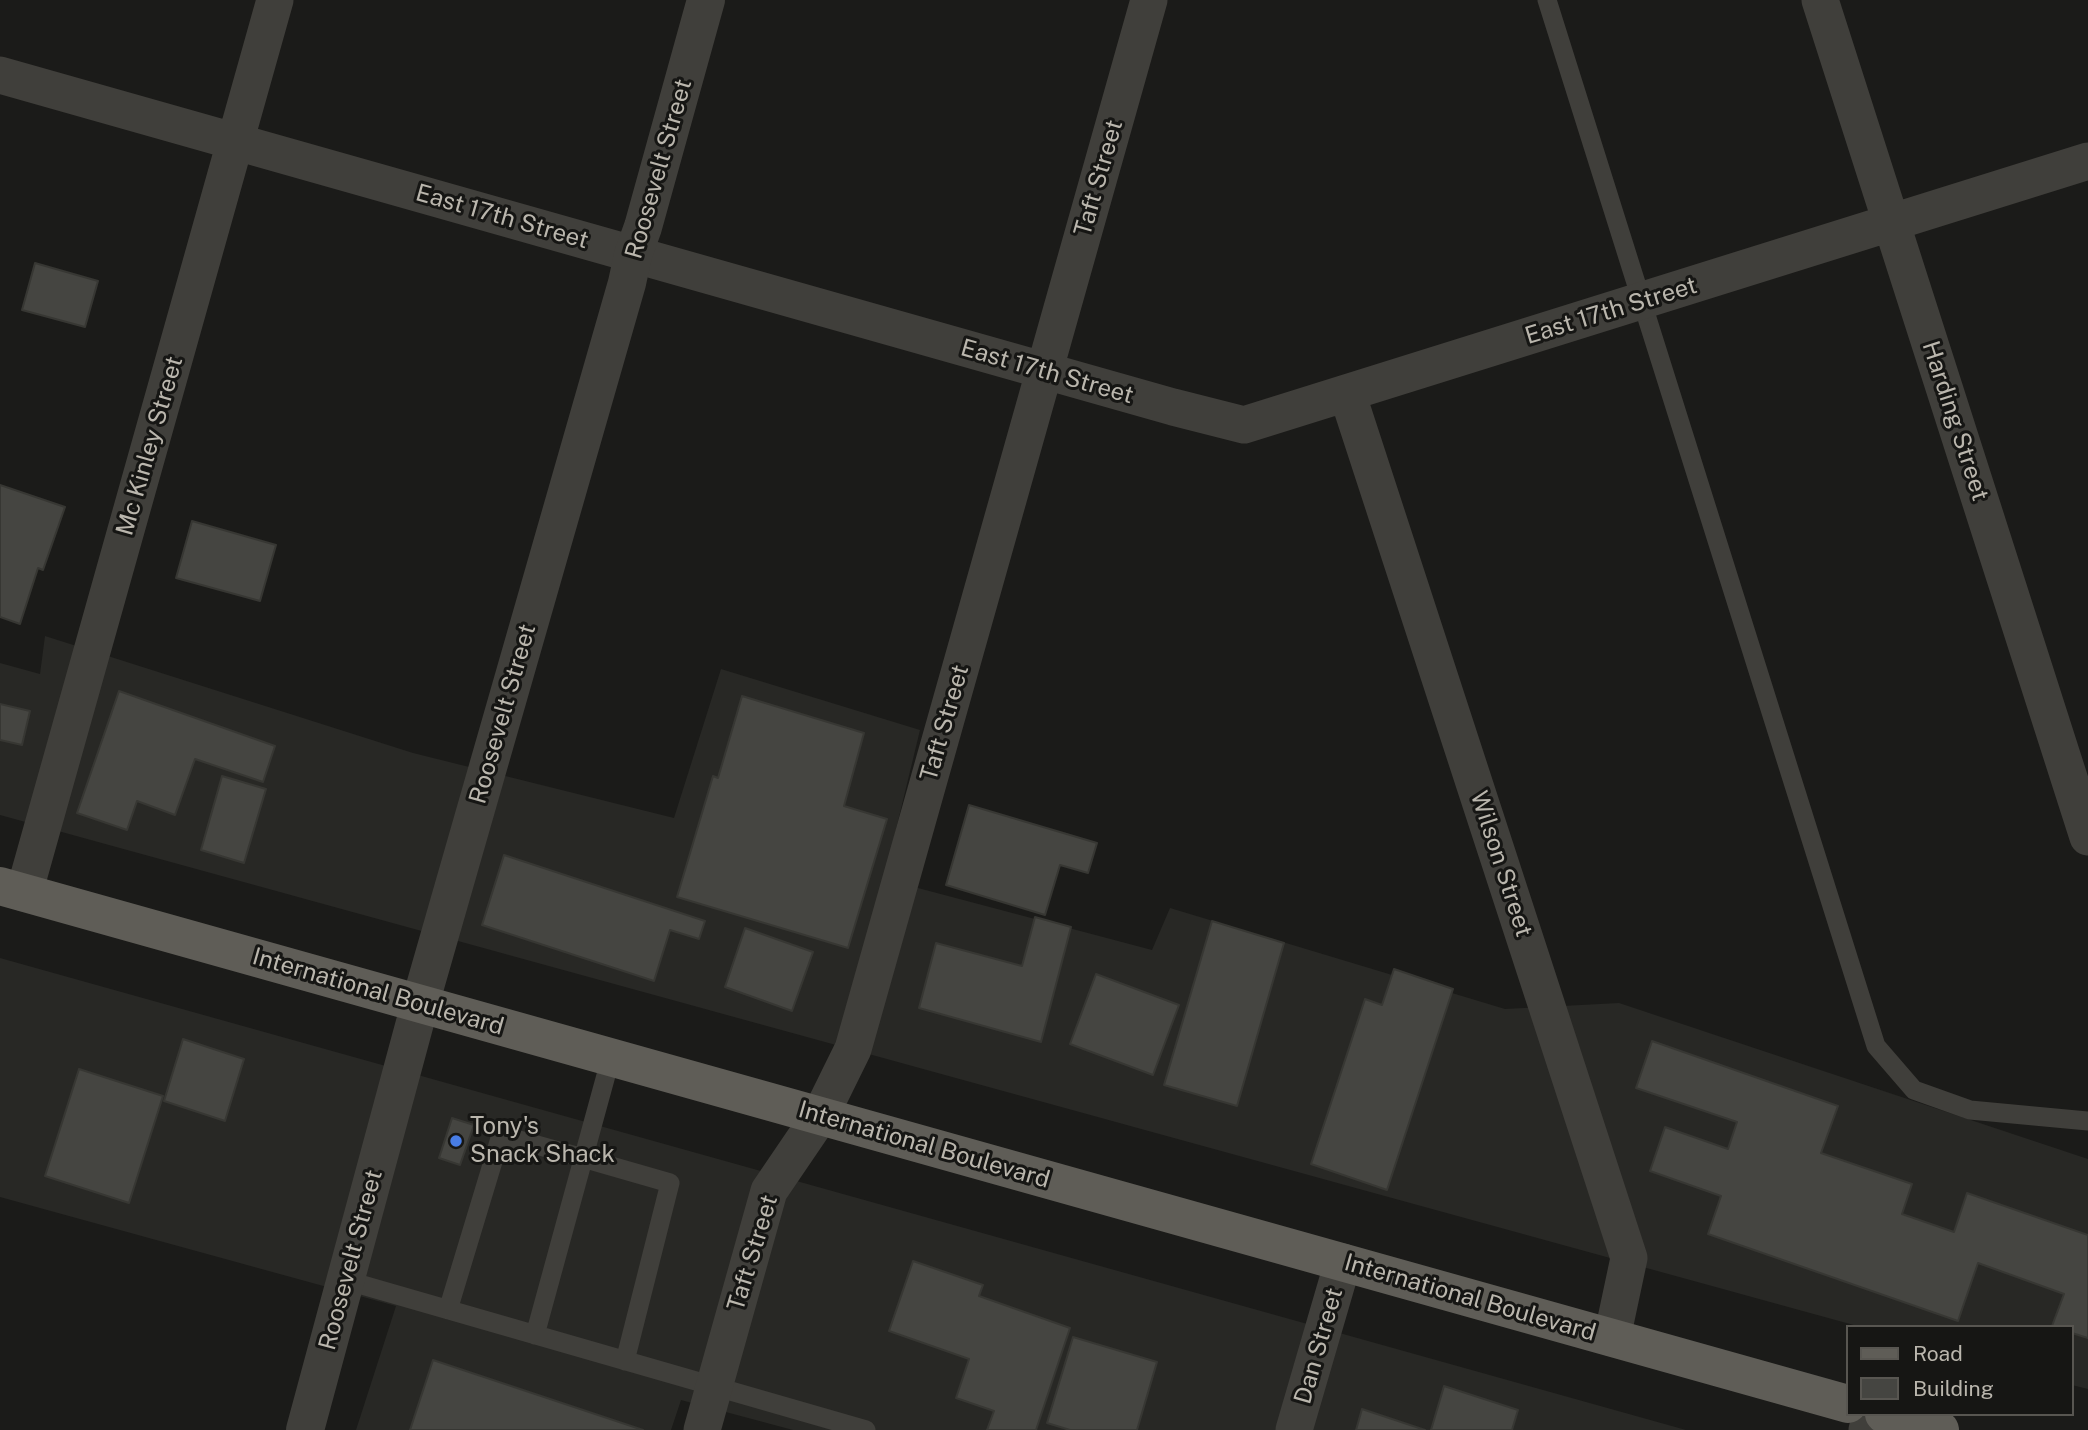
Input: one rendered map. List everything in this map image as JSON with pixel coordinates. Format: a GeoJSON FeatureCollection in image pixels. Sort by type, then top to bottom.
{"type":"FeatureCollection","features":[{"type":"Feature","properties":{"kind":"main road","name":"International Boulevard"},"geometry":{"type":"LineString","coordinates":[[12,889],[1846,1403]]}},
{"type":"Feature","properties":{"kind":"main road"},"geometry":{"type":"LineString","coordinates":[[1891,1416],[1940,1430]]}},
{"type":"Feature","properties":{"kind":"street","name":"Mc Kinley Street"},"geometry":{"type":"LineString","coordinates":[[12,889],[275,0]]}},
{"type":"Feature","properties":{"kind":"street","name":"Roosevelt Street"},"geometry":{"type":"LineString","coordinates":[[305,1430],[420,1004],[706,0]]}},
{"type":"Feature","properties":{"kind":"street","name":"Taft Street"},"geometry":{"type":"LineString","coordinates":[[702,1430],[769,1191],[820,1116],[853,1049],[1149,0]]}},
{"type":"Feature","properties":{"kind":"street","name":"Harding Street"},"geometry":{"type":"LineString","coordinates":[[1821,3],[2088,837]]}},
{"type":"Feature","properties":{"kind":"street","name":"East 17th Street"},"geometry":{"type":"LineString","coordinates":[[0,75],[1244,425],[2088,161]]}},
{"type":"Feature","properties":{"kind":"street","name":"Wilson Street"},"geometry":{"type":"LineString","coordinates":[[1347,393],[1629,1258],[1612,1338]]}},
{"type":"Feature","properties":{"kind":"street","name":"Dan Street"},"geometry":{"type":"LineString","coordinates":[[1294,1430],[1343,1262]]}},
{"type":"Feature","properties":{"kind":"lane"},"geometry":{"type":"LineString","coordinates":[[1547,0],[1876,1046],[1914,1090],[1970,1110],[2088,1121]]}},
{"type":"Feature","properties":{"kind":"lane"},"geometry":{"type":"LineString","coordinates":[[535,1335],[611,1057]]}},
{"type":"Feature","properties":{"kind":"lane"},"geometry":{"type":"LineString","coordinates":[[449,1310],[501,1135],[670,1183],[625,1361]]}},
{"type":"Feature","properties":{"kind":"lane"},"geometry":{"type":"LineString","coordinates":[[345,1280],[866,1430]]}},
{"type":"Feature","properties":{"kind":"shaded area"},"geometry":{"type":"Polygon","coordinates":[[[45,636],[413,753],[674,818],[721,669],[920,730],[884,879],[1152,950],[1170,908],[1505,1009],[1619,1003],[2088,1159],[2088,1389],[2074,1386],[2074,1325],[1854,1325],[0,815],[0,663],[40,674],[45,636]]]}},
{"type":"Feature","properties":{"kind":"shaded area"},"geometry":{"type":"Polygon","coordinates":[[[0,958],[1686,1430],[793,1430],[681,1400],[671,1430],[356,1430],[396,1306],[0,1197],[0,958]]]}},
{"type":"Feature","properties":{"kind":"building"},"geometry":{"type":"Polygon","coordinates":[[[35,263],[98,281],[85,327],[22,310],[35,263]]]}},
{"type":"Feature","properties":{"kind":"building"},"geometry":{"type":"Polygon","coordinates":[[[0,485],[65,507],[43,570],[38,568],[20,624],[0,617],[0,485]]]}},
{"type":"Feature","properties":{"kind":"building"},"geometry":{"type":"Polygon","coordinates":[[[192,521],[276,545],[260,601],[176,578],[192,521]]]}},
{"type":"Feature","properties":{"kind":"building"},"geometry":{"type":"Polygon","coordinates":[[[119,691],[275,746],[263,782],[195,759],[175,815],[137,801],[127,830],[77,813],[119,691]]]}},
{"type":"Feature","properties":{"kind":"building"},"geometry":{"type":"Polygon","coordinates":[[[742,696],[864,733],[844,806],[887,819],[848,948],[677,897],[713,776],[718,778],[742,696]]]}},
{"type":"Feature","properties":{"kind":"building"},"geometry":{"type":"Polygon","coordinates":[[[0,704],[30,711],[22,745],[0,740],[0,704]]]}},
{"type":"Feature","properties":{"kind":"building"},"geometry":{"type":"Polygon","coordinates":[[[222,776],[266,789],[244,863],[201,850],[222,776]]]}},
{"type":"Feature","properties":{"kind":"building"},"geometry":{"type":"Polygon","coordinates":[[[969,805],[1097,843],[1088,873],[1060,865],[1045,915],[946,885],[969,805]]]}},
{"type":"Feature","properties":{"kind":"building"},"geometry":{"type":"Polygon","coordinates":[[[504,855],[705,921],[699,939],[670,930],[654,981],[482,925],[504,855]]]}},
{"type":"Feature","properties":{"kind":"building"},"geometry":{"type":"Polygon","coordinates":[[[1035,917],[1071,927],[1041,1042],[919,1008],[936,943],[1022,966],[1035,917]]]}},
{"type":"Feature","properties":{"kind":"building"},"geometry":{"type":"Polygon","coordinates":[[[1212,921],[1284,943],[1237,1106],[1164,1085],[1212,921]]]}},
{"type":"Feature","properties":{"kind":"building"},"geometry":{"type":"Polygon","coordinates":[[[745,928],[813,952],[792,1011],[725,987],[745,928]]]}},
{"type":"Feature","properties":{"kind":"building"},"geometry":{"type":"Polygon","coordinates":[[[1394,969],[1453,989],[1387,1190],[1311,1164],[1365,999],[1382,1005],[1394,969]]]}},
{"type":"Feature","properties":{"kind":"building"},"geometry":{"type":"Polygon","coordinates":[[[1096,974],[1179,1005],[1153,1075],[1070,1044],[1096,974]]]}},
{"type":"Feature","properties":{"kind":"building"},"geometry":{"type":"Polygon","coordinates":[[[183,1039],[244,1059],[225,1121],[164,1101],[183,1039]]]}},
{"type":"Feature","properties":{"kind":"building"},"geometry":{"type":"Polygon","coordinates":[[[1652,1041],[1838,1106],[1821,1153],[1912,1184],[1902,1214],[1954,1232],[1967,1193],[2088,1235],[2088,1338],[2074,1334],[2074,1325],[2052,1325],[2064,1294],[1978,1263],[1958,1321],[1708,1234],[1721,1196],[1650,1171],[1665,1127],[1728,1149],[1737,1122],[1636,1088],[1652,1041]]]}},
{"type":"Feature","properties":{"kind":"building"},"geometry":{"type":"Polygon","coordinates":[[[79,1069],[163,1096],[129,1203],[45,1176],[79,1069]]]}},
{"type":"Feature","properties":{"kind":"building","name":"Tony's Snack Shack"},"geometry":{"type":"Polygon","coordinates":[[[452,1118],[474,1125],[460,1165],[439,1158],[452,1118]]]}},
{"type":"Feature","properties":{"kind":"building"},"geometry":{"type":"Polygon","coordinates":[[[913,1261],[983,1285],[979,1296],[1070,1328],[1036,1430],[987,1430],[994,1411],[956,1398],[969,1359],[889,1331],[913,1261]]]}},
{"type":"Feature","properties":{"kind":"building"},"geometry":{"type":"Polygon","coordinates":[[[1073,1337],[1157,1362],[1137,1430],[1070,1430],[1047,1423],[1073,1337]]]}},
{"type":"Feature","properties":{"kind":"building"},"geometry":{"type":"Polygon","coordinates":[[[433,1360],[643,1430],[410,1430],[433,1360]]]}},
{"type":"Feature","properties":{"kind":"building"},"geometry":{"type":"Polygon","coordinates":[[[1444,1386],[1518,1410],[1512,1430],[1431,1430],[1444,1386]]]}},
{"type":"Feature","properties":{"kind":"building"},"geometry":{"type":"Polygon","coordinates":[[[1362,1409],[1425,1430],[1356,1430],[1362,1409]]]}},
{"type":"Feature","properties":{"kind":"place","name":"Tony's Snack Shack"},"geometry":{"type":"Point","coordinates":[456,1141]}}]}
